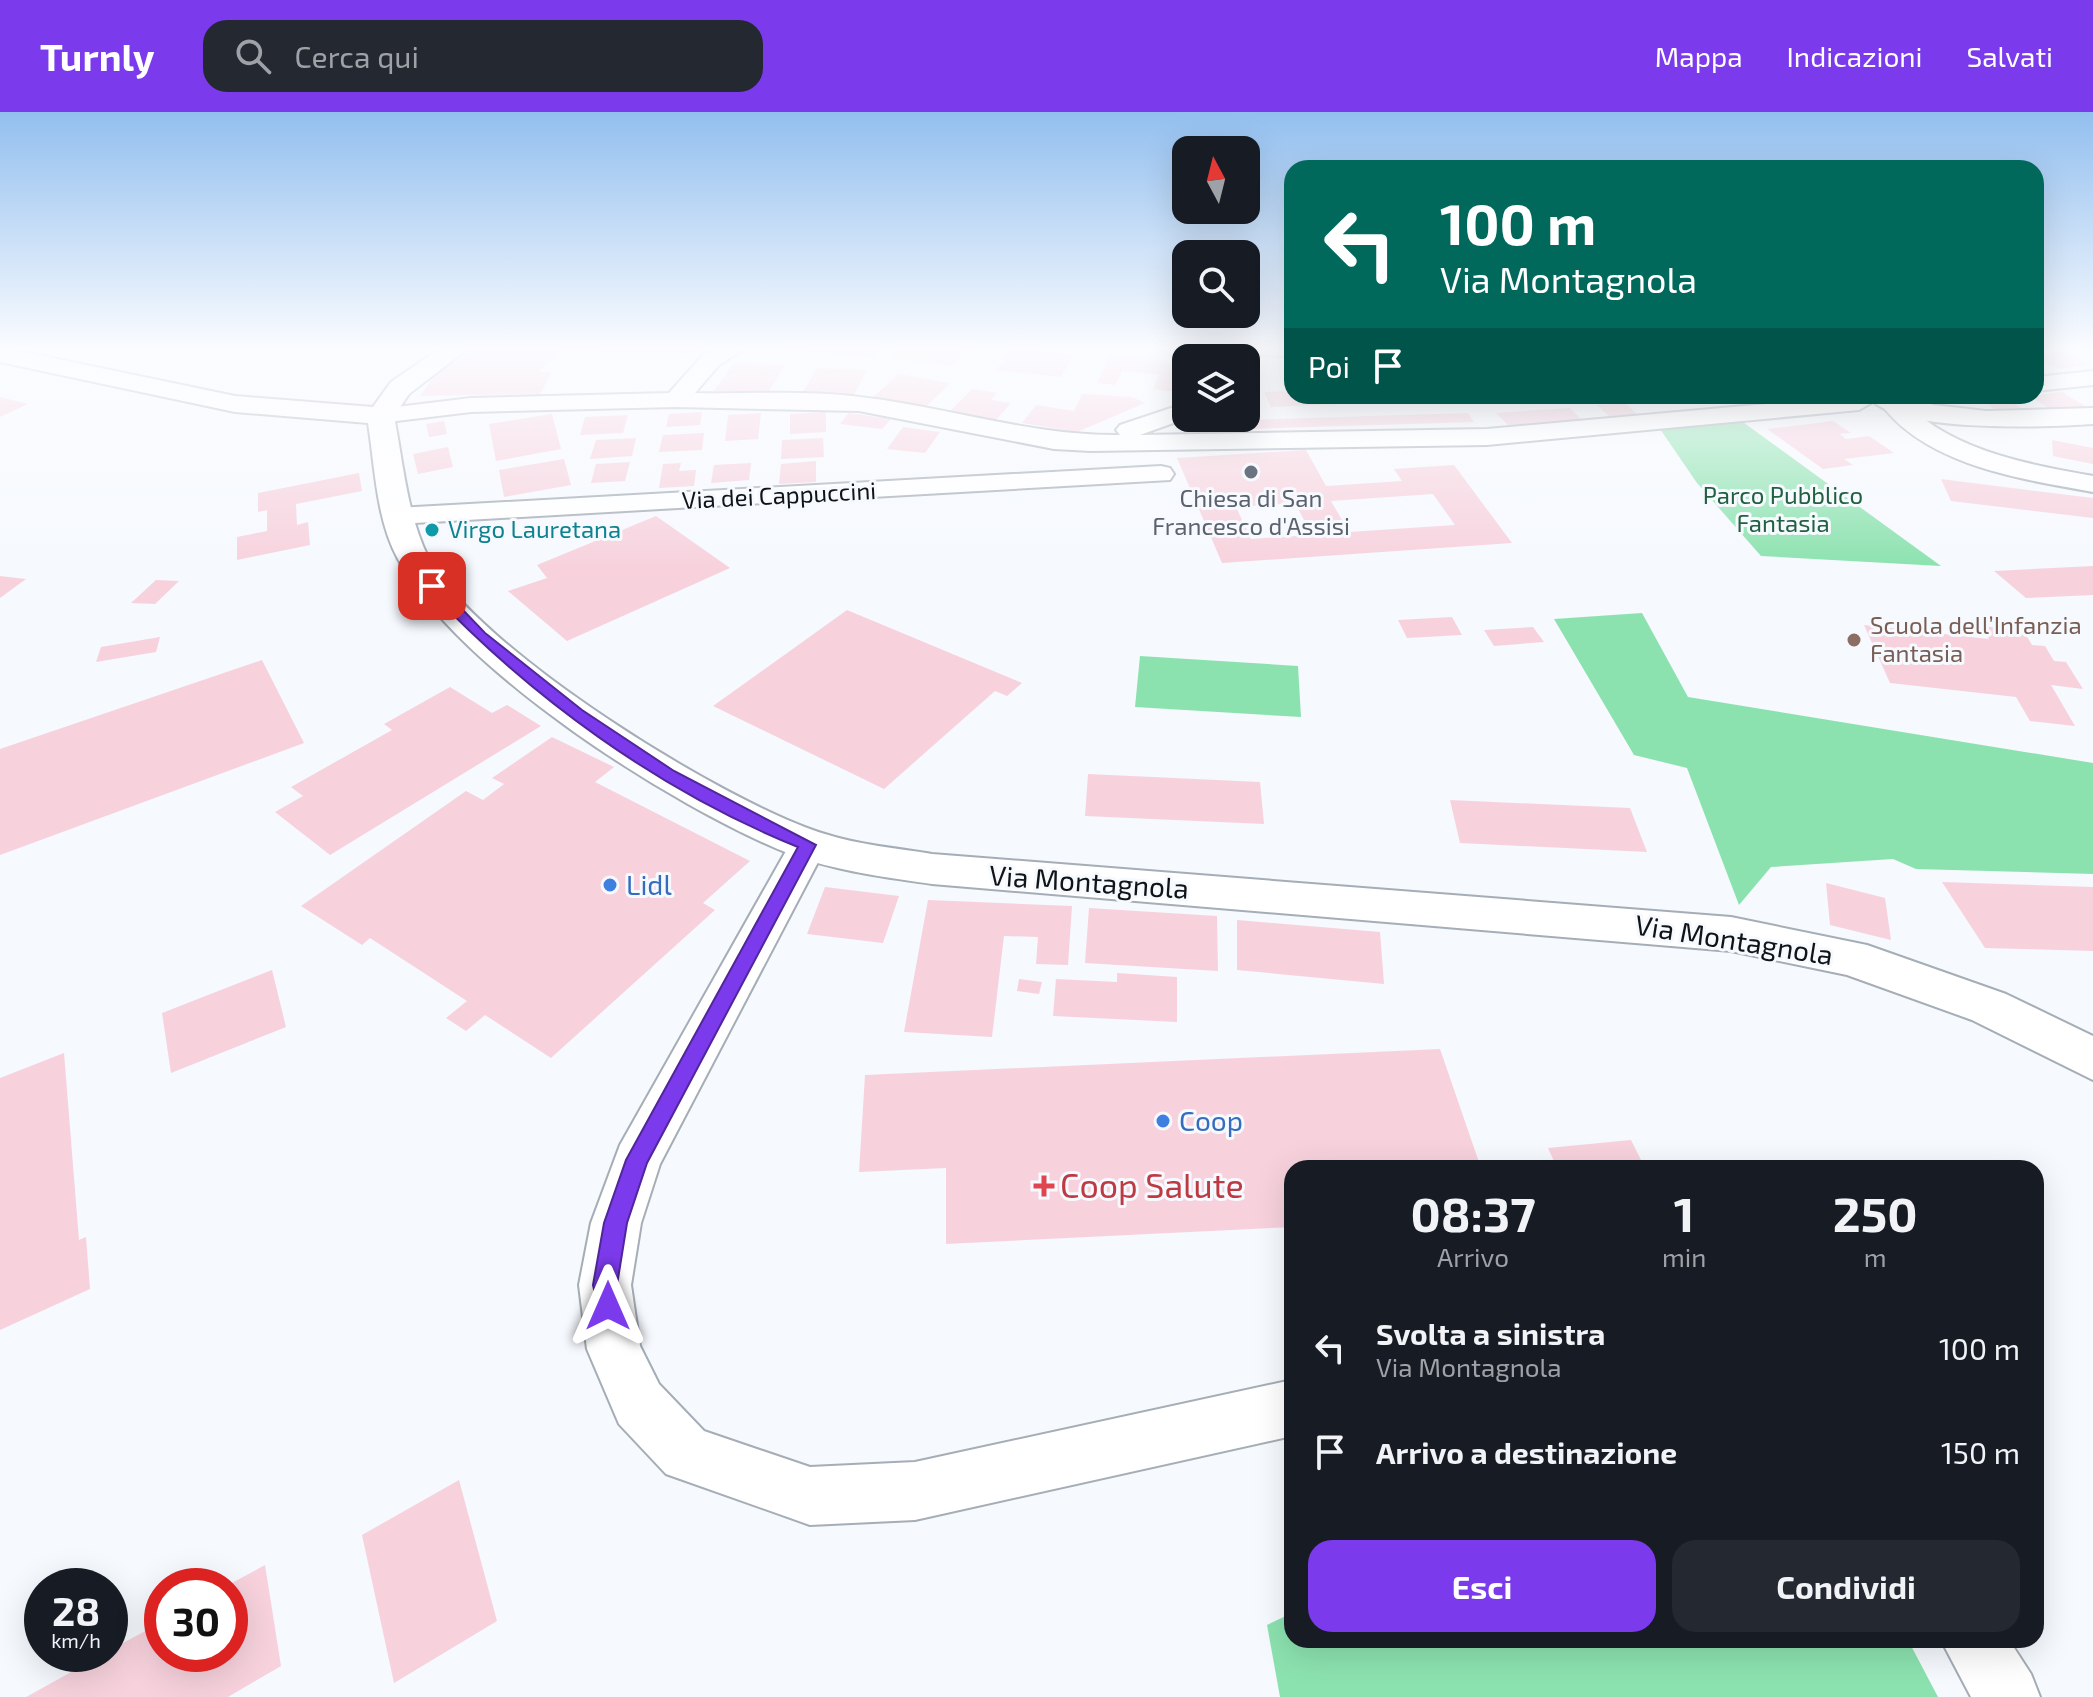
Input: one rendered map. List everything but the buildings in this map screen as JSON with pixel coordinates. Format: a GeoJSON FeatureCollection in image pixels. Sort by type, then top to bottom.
{"type":"FeatureCollection","features":[{"type":"Feature","properties":{"kind":"main road","name":"Via Montagnola"},"geometry":{"type":"LineString","coordinates":[[381,421],[397,516],[414,560],[432,586],[505,657],[576,713],[669,775],[766,828],[808,845],[932,869],[1731,934],[1851,958],[1989,1007],[2093,1059]]}},
{"type":"Feature","properties":{"kind":"street"},"geometry":{"type":"LineString","coordinates":[[948,421],[1054,441],[1091,443],[1487,437],[1671,421]]}},
{"type":"Feature","properties":{"kind":"street"},"geometry":{"type":"LineString","coordinates":[[1091,443],[1154,421]]}},
{"type":"Feature","properties":{"kind":"street"},"geometry":{"type":"LineString","coordinates":[[1911,421],[1955,445],[2019,469],[2093,484]]}},
{"type":"Feature","properties":{"kind":"street"},"geometry":{"type":"LineString","coordinates":[[1925,421],[1955,445]]}},
{"type":"Feature","properties":{"kind":"street"},"geometry":{"type":"LineString","coordinates":[[1937,421],[1992,451],[2093,476]]}},
{"type":"Feature","properties":{"kind":"street"},"geometry":{"type":"LineString","coordinates":[[2015,421],[2000,427],[1992,436],[2021,459]]}},
{"type":"Feature","properties":{"kind":"street","name":"Via dei Cappuccini"},"geometry":{"type":"LineString","coordinates":[[397,516],[1161,474]]}},
{"type":"Feature","properties":{"kind":"street"},"geometry":{"type":"LineString","coordinates":[[808,845],[643,1149],[616,1223],[605,1285],[614,1349],[639,1404],[686,1454],[810,1496],[915,1491],[1284,1410]]}},
{"type":"Feature","properties":{"kind":"street"},"geometry":{"type":"LineString","coordinates":[[1977,1648],[2008,1697]]}},
{"type":"Feature","properties":{"kind":"green space","name":"Parco Pubblico Fantasia"},"geometry":{"type":"Polygon","coordinates":[[[1741,421],[1941,566],[1761,556],[1697,483],[1658,426],[1741,421]]]}},
{"type":"Feature","properties":{"kind":"green space"},"geometry":{"type":"Polygon","coordinates":[[[1642,613],[1688,697],[2093,763],[2093,874],[1916,869],[1893,859],[1771,867],[1739,905],[1687,768],[1634,755],[1554,619],[1642,613]]]}},
{"type":"Feature","properties":{"kind":"green space"},"geometry":{"type":"Polygon","coordinates":[[[1140,656],[1298,666],[1301,717],[1135,707],[1140,656]]]}},
{"type":"Feature","properties":{"kind":"green space"},"geometry":{"type":"Polygon","coordinates":[[[1284,1617],[1284,1648],[1912,1648],[1938,1697],[1280,1697],[1267,1625],[1284,1617]]]}},
{"type":"Feature","properties":{"kind":"place","name":"Chiesa di San Francesco d'Assisi"},"geometry":{"type":"Point","coordinates":[1251,472]}},
{"type":"Feature","properties":{"kind":"place","name":"Virgo Lauretana"},"geometry":{"type":"Point","coordinates":[432,530]}},
{"type":"Feature","properties":{"kind":"place","name":"Scuola dell’Infanzia Fantasia"},"geometry":{"type":"Point","coordinates":[1854,640]}},
{"type":"Feature","properties":{"kind":"place","name":"Lidl"},"geometry":{"type":"Point","coordinates":[610,885]}},
{"type":"Feature","properties":{"kind":"place","name":"Coop"},"geometry":{"type":"Point","coordinates":[1163,1121]}},
{"type":"Feature","properties":{"kind":"place","name":"Coop Salute"},"geometry":{"type":"Point","coordinates":[1044,1186]}},
{"type":"Feature","properties":{"kind":"route"},"geometry":{"type":"LineString","coordinates":[[432,586],[480,636],[576,713],[669,775],[766,828],[808,845],[637,1160],[616,1223],[605,1285],[608,1306]]}}]}
